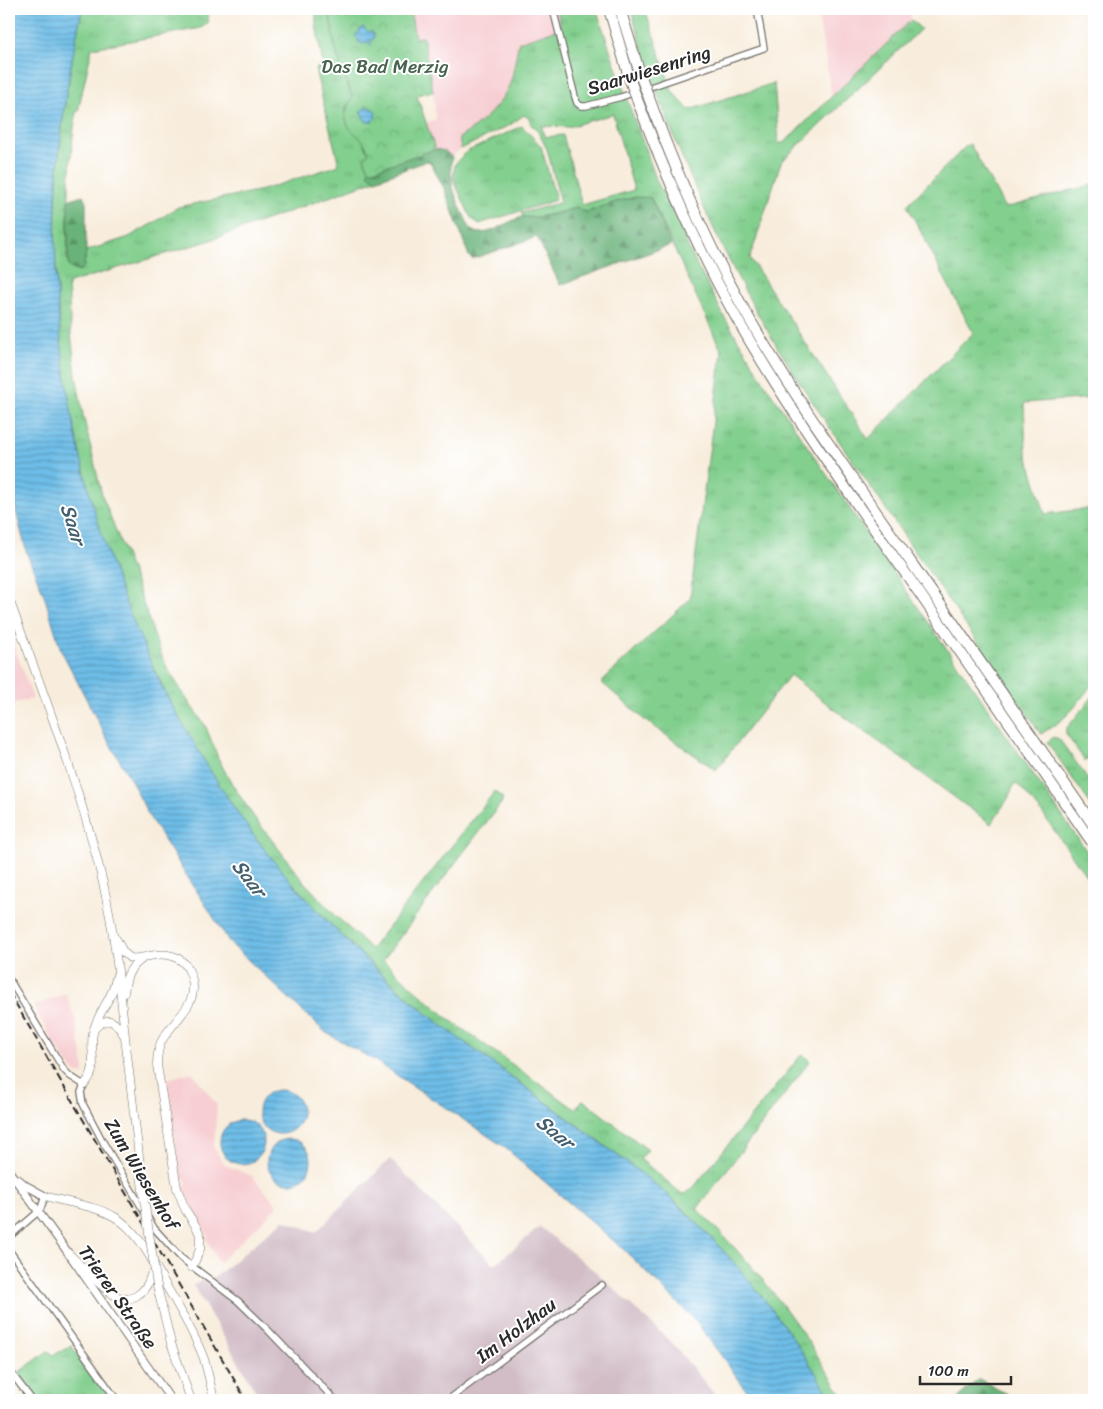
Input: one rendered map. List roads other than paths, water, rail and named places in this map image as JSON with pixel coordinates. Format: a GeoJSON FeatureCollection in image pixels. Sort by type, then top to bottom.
{"type":"FeatureCollection","features":[{"type":"Feature","properties":{"kind":"highway"},"geometry":{"type":"LineString","coordinates":[[620,9],[641,77],[685,191],[723,270],[778,366],[837,456],[1094,826]]}},
{"type":"Feature","properties":{"kind":"highway"},"geometry":{"type":"LineString","coordinates":[[609,12],[630,80],[675,195],[714,275],[774,381],[1094,845]]}},
{"type":"Feature","properties":{"kind":"main road"},"geometry":{"type":"LineString","coordinates":[[9,599],[70,766],[104,885],[118,971],[151,1251],[157,1286],[171,1343],[191,1400]]}},
{"type":"Feature","properties":{"kind":"main road"},"geometry":{"type":"LineString","coordinates":[[112,933],[126,956],[134,959],[157,954],[171,955],[182,961],[188,969],[193,982],[194,992],[191,1001],[160,1045],[157,1055],[165,1122],[177,1188],[185,1209],[200,1235],[200,1249],[191,1267]]}},
{"type":"Feature","properties":{"kind":"main road"},"geometry":{"type":"LineString","coordinates":[[122,1005],[126,979],[132,966],[144,957]]}},
{"type":"Feature","properties":{"kind":"main road"},"geometry":{"type":"LineString","coordinates":[[84,1085],[89,1079],[93,1068],[92,1038],[98,1016],[111,996],[118,971]]}},
{"type":"Feature","properties":{"kind":"main road"},"geometry":{"type":"LineString","coordinates":[[95,1028],[104,1021],[112,1021],[119,1027],[125,1037]]}},
{"type":"Feature","properties":{"kind":"main road"},"geometry":{"type":"LineString","coordinates":[[45,1196],[113,1216],[138,1239],[197,1344],[208,1371],[214,1400]]}},
{"type":"Feature","properties":{"kind":"main road"},"geometry":{"type":"LineString","coordinates":[[69,1254],[105,1288],[126,1299],[138,1296],[147,1286],[150,1275],[151,1251]]}},
{"type":"Feature","properties":{"kind":"street","name":"Saarwiesenring"},"geometry":{"type":"LineString","coordinates":[[553,9],[575,97],[581,106],[622,97],[764,48],[757,9]]}},
{"type":"Feature","properties":{"kind":"street"},"geometry":{"type":"LineString","coordinates":[[9,978],[64,1070],[84,1085]]}},
{"type":"Feature","properties":{"kind":"street","name":"Zum Wiesenhof"},"geometry":{"type":"LineString","coordinates":[[84,1085],[81,1092],[83,1104],[154,1228],[191,1267],[238,1301],[335,1400]]}},
{"type":"Feature","properties":{"kind":"street","name":"Trierer Straße"},"geometry":{"type":"LineString","coordinates":[[9,1171],[25,1185],[45,1196]]}},
{"type":"Feature","properties":{"kind":"street","name":"Trierer Straße"},"geometry":{"type":"LineString","coordinates":[[9,1171],[171,1400]]}},
{"type":"Feature","properties":{"kind":"street"},"geometry":{"type":"LineString","coordinates":[[9,1237],[38,1212],[45,1196]]}},
{"type":"Feature","properties":{"kind":"street"},"geometry":{"type":"LineString","coordinates":[[9,1250],[117,1400]]}},
{"type":"Feature","properties":{"kind":"street","name":"Im Holzhau"},"geometry":{"type":"LineString","coordinates":[[448,1400],[602,1285]]}},
{"type":"Feature","properties":{"kind":"street"},"geometry":{"type":"LineString","coordinates":[[9,1370],[32,1400]]}},
{"type":"Feature","properties":{"kind":"water","name":"Saar"},"geometry":{"type":"Polygon","coordinates":[[[9,9],[82,9],[67,88],[58,167],[55,228],[62,351],[71,412],[84,472],[101,532],[121,590],[144,646],[171,704],[184,726],[244,822],[315,909],[376,969],[441,1025],[670,1197],[702,1228],[744,1274],[782,1322],[832,1400],[754,1400],[694,1319],[622,1248],[503,1146],[374,1060],[325,1032],[230,943],[150,818],[61,650],[43,592],[27,554],[9,484],[9,9]]]}},
{"type":"Feature","properties":{"kind":"water"},"geometry":{"type":"Polygon","coordinates":[[[363,27],[368,32],[371,31],[374,34],[374,38],[369,40],[372,43],[370,45],[367,42],[363,44],[358,42],[359,40],[355,36],[363,27]]]}},
{"type":"Feature","properties":{"kind":"water"},"geometry":{"type":"Polygon","coordinates":[[[366,107],[374,109],[376,112],[373,121],[366,122],[360,112],[366,107]]]}},
{"type":"Feature","properties":{"kind":"water"},"geometry":{"type":"Polygon","coordinates":[[[276,1090],[284,1090],[296,1096],[302,1112],[296,1128],[284,1134],[276,1134],[264,1128],[258,1116],[258,1108],[264,1096],[276,1090]]]}},
{"type":"Feature","properties":{"kind":"water"},"geometry":{"type":"Polygon","coordinates":[[[238,1120],[246,1120],[258,1126],[264,1142],[258,1158],[246,1164],[238,1164],[226,1158],[220,1146],[220,1138],[226,1126],[238,1120]]]}},
{"type":"Feature","properties":{"kind":"water"},"geometry":{"type":"Polygon","coordinates":[[[285,1139],[293,1139],[305,1145],[311,1161],[305,1177],[293,1183],[285,1183],[273,1177],[267,1165],[267,1157],[273,1145],[285,1139]]]}},
{"type":"Feature","properties":{"kind":"railway"},"geometry":{"type":"LineString","coordinates":[[9,992],[246,1400]]}},
{"type":"Feature","properties":{"kind":"park label","name":"Das Bad Merzig"},"geometry":{"type":"Point","coordinates":[385,66]}}]}
